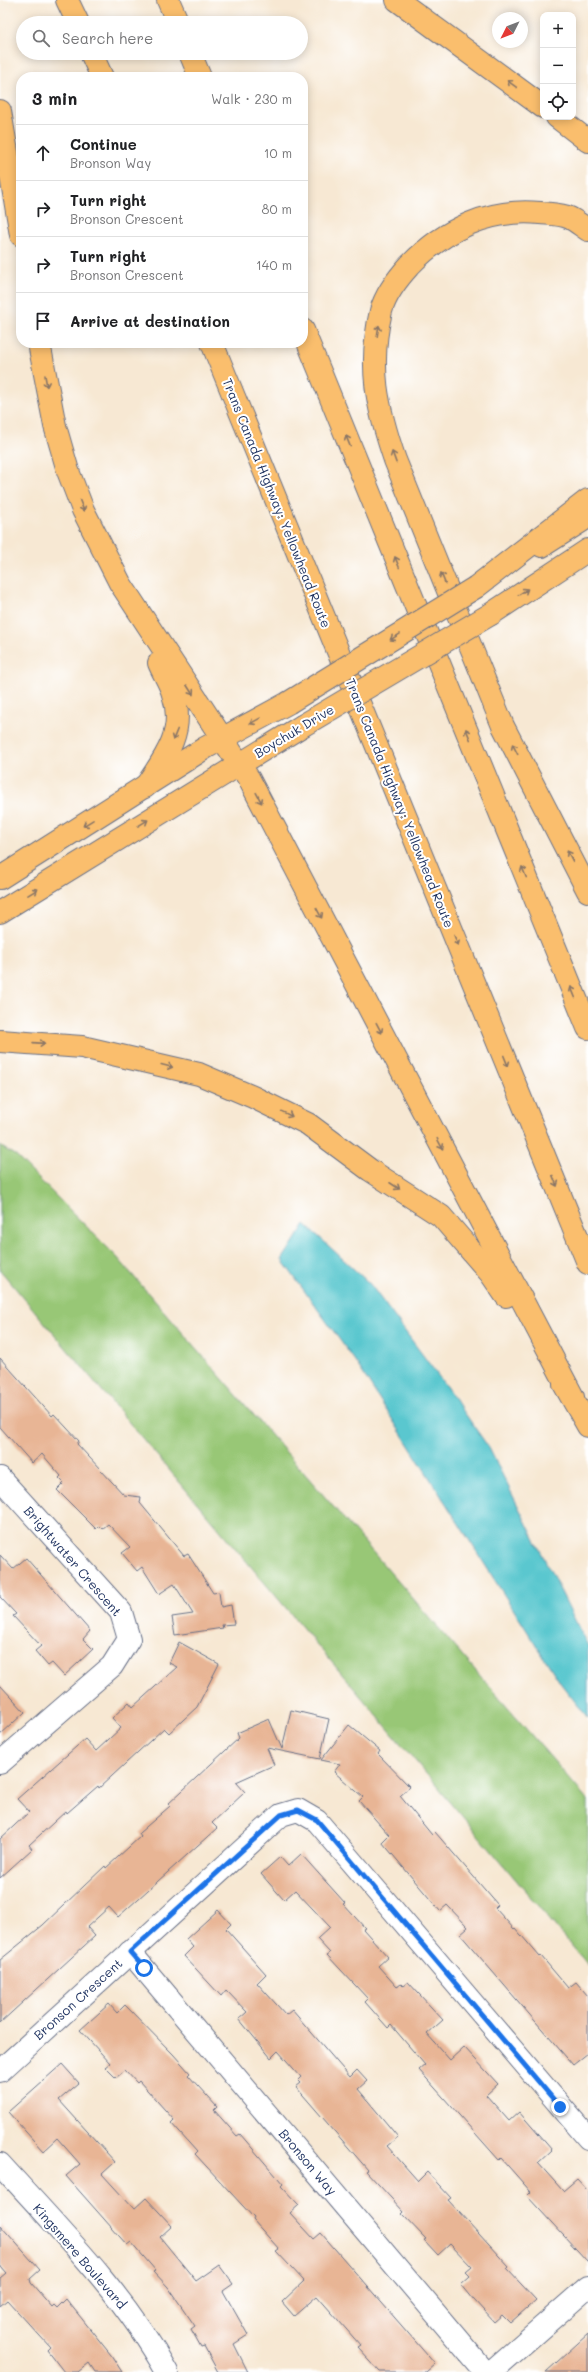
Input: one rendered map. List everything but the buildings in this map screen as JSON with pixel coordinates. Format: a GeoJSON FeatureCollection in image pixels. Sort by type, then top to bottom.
{"type":"FeatureCollection","features":[{"type":"Feature","properties":{"kind":"main road"},"geometry":{"type":"LineString","coordinates":[[67,0],[75,16]]}},
{"type":"Feature","properties":{"kind":"main road"},"geometry":{"type":"LineString","coordinates":[[168,0],[175,16]]}},
{"type":"Feature","properties":{"kind":"main road"},"geometry":{"type":"LineString","coordinates":[[397,0],[540,105]]}},
{"type":"Feature","properties":{"kind":"main road"},"geometry":{"type":"LineString","coordinates":[[94,60],[100,72]]}},
{"type":"Feature","properties":{"kind":"main road"},"geometry":{"type":"LineString","coordinates":[[193,60],[198,72]]}},
{"type":"Feature","properties":{"kind":"main road"},"geometry":{"type":"LineString","coordinates":[[0,111],[16,205]]}},
{"type":"Feature","properties":{"kind":"main road"},"geometry":{"type":"LineString","coordinates":[[561,120],[588,141]]}},
{"type":"Feature","properties":{"kind":"main road"},"geometry":{"type":"LineString","coordinates":[[588,230],[579,220],[523,211],[500,213],[468,223],[436,242],[394,282],[381,310],[374,376],[380,416],[395,460],[503,726],[588,891]]}},
{"type":"Feature","properties":{"kind":"main road"},"geometry":{"type":"LineString","coordinates":[[308,342],[588,1028]]}},
{"type":"Feature","properties":{"kind":"main road"},"geometry":{"type":"LineString","coordinates":[[40,348],[55,426],[68,471],[83,510],[173,694],[178,729],[164,760],[145,787]]}},
{"type":"Feature","properties":{"kind":"main road","name":"Trans Canada Highway: Yellowhead Route"},"geometry":{"type":"LineString","coordinates":[[214,348],[588,1263]]}},
{"type":"Feature","properties":{"kind":"main road"},"geometry":{"type":"LineString","coordinates":[[476,587],[588,500]]}},
{"type":"Feature","properties":{"kind":"main road"},"geometry":{"type":"LineString","coordinates":[[0,878],[222,739],[288,703],[588,517]]}},
{"type":"Feature","properties":{"kind":"main road","name":"Boychuk Drive"},"geometry":{"type":"LineString","coordinates":[[0,912],[239,764],[491,614],[588,550]]}},
{"type":"Feature","properties":{"kind":"main road"},"geometry":{"type":"LineString","coordinates":[[120,583],[239,764],[588,1426]]}},
{"type":"Feature","properties":{"kind":"main road"},"geometry":{"type":"LineString","coordinates":[[0,1042],[82,1047],[199,1074],[253,1097],[308,1124],[370,1170],[441,1216],[491,1274],[573,1397]]}},
{"type":"Feature","properties":{"kind":"street","name":"Brightwater Crescent"},"geometry":{"type":"LineString","coordinates":[[0,1478],[121,1612],[129,1639],[112,1666],[0,1763]]}},
{"type":"Feature","properties":{"kind":"street","name":"Bronson Crescent"},"geometry":{"type":"LineString","coordinates":[[0,2071],[281,1815],[298,1810],[317,1820],[588,2138]]}},
{"type":"Feature","properties":{"kind":"street","name":"Bronson Way"},"geometry":{"type":"LineString","coordinates":[[130,1952],[485,2372]]}},
{"type":"Feature","properties":{"kind":"street","name":"Kingsmere Boulevard"},"geometry":{"type":"LineString","coordinates":[[0,2164],[100,2274],[148,2337],[167,2372]]}},
{"type":"Feature","properties":{"kind":"street"},"geometry":{"type":"LineString","coordinates":[[491,2372],[588,2287]]}},
{"type":"Feature","properties":{"kind":"green space"},"geometry":{"type":"Polygon","coordinates":[[[0,1146],[16,1156],[116,1256],[586,1798],[588,1801],[588,1965],[0,1270],[0,1146]]]}},
{"type":"Feature","properties":{"kind":"water"},"geometry":{"type":"Polygon","coordinates":[[[305,1224],[370,1284],[448,1389],[489,1448],[588,1646],[588,1718],[561,1684],[355,1361],[282,1260],[305,1224]]]}},
{"type":"Feature","properties":{"kind":"route"},"geometry":{"type":"LineString","coordinates":[[144,1968],[130,1952],[281,1815],[298,1810],[317,1820],[560,2107]]}}]}
